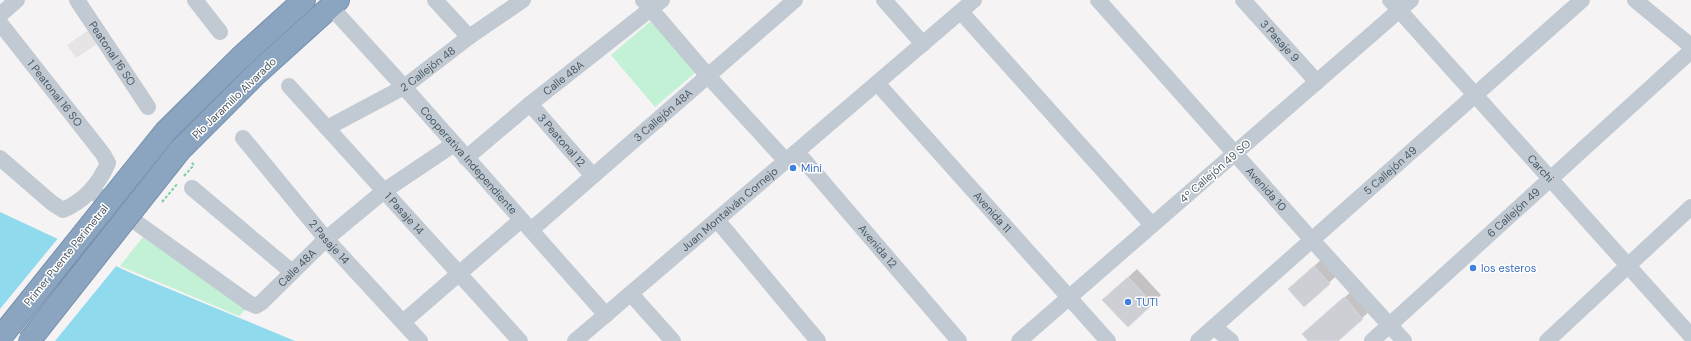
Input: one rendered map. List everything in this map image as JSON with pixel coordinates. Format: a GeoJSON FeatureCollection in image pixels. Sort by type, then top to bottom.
{"type":"FeatureCollection","features":[{"type":"Feature","properties":{"kind":"highway","name":"Primer Puente Perimetral"},"geometry":{"type":"LineString","coordinates":[[0,338],[166,130],[241,57],[304,0]]}},
{"type":"Feature","properties":{"kind":"highway","name":"Pío Jaramillo Alvarado"},"geometry":{"type":"LineString","coordinates":[[29,341],[180,150],[256,74],[334,3]]}},
{"type":"Feature","properties":{"kind":"street"},"geometry":{"type":"LineString","coordinates":[[0,15],[17,0]]}},
{"type":"Feature","properties":{"kind":"street","name":"Peatonal 16 SO"},"geometry":{"type":"LineString","coordinates":[[77,0],[148,107]]}},
{"type":"Feature","properties":{"kind":"street"},"geometry":{"type":"LineString","coordinates":[[195,0],[220,32]]}},
{"type":"Feature","properties":{"kind":"street"},"geometry":{"type":"LineString","coordinates":[[435,0],[469,37]]}},
{"type":"Feature","properties":{"kind":"street","name":"2 Callejón 48"},"geometry":{"type":"LineString","coordinates":[[327,128],[404,87],[469,37],[522,0]]}},
{"type":"Feature","properties":{"kind":"street","name":"3 Callejón 48A"},"geometry":{"type":"LineString","coordinates":[[403,322],[460,274],[593,176],[795,0]]}},
{"type":"Feature","properties":{"kind":"street"},"geometry":{"type":"LineString","coordinates":[[884,0],[923,44]]}},
{"type":"Feature","properties":{"kind":"street","name":"Juan Montalván Cornejo"},"geometry":{"type":"LineString","coordinates":[[575,341],[974,0]]}},
{"type":"Feature","properties":{"kind":"street","name":"Avenida 10"},"geometry":{"type":"LineString","coordinates":[[1098,0],[1404,341]]}},
{"type":"Feature","properties":{"kind":"street","name":"3 Pasaje 9"},"geometry":{"type":"LineString","coordinates":[[1242,0],[1317,82]]}},
{"type":"Feature","properties":{"kind":"street","name":"5 Callejón 49"},"geometry":{"type":"LineString","coordinates":[[1198,341],[1582,0]]}},
{"type":"Feature","properties":{"kind":"street"},"geometry":{"type":"LineString","coordinates":[[1635,0],[1691,46]]}},
{"type":"Feature","properties":{"kind":"street","name":"Cooperativa Independiente"},"geometry":{"type":"LineString","coordinates":[[334,3],[404,87],[606,315]]}},
{"type":"Feature","properties":{"kind":"street","name":"Avenida 12"},"geometry":{"type":"LineString","coordinates":[[652,3],[708,76],[792,156],[959,341]]}},
{"type":"Feature","properties":{"kind":"street","name":"Calle 48A"},"geometry":{"type":"LineString","coordinates":[[466,158],[652,3]]}},
{"type":"Feature","properties":{"kind":"street","name":"4º Callejón 49 SO"},"geometry":{"type":"LineString","coordinates":[[1019,341],[1317,82],[1400,3]]}},
{"type":"Feature","properties":{"kind":"street","name":"Carchi"},"geometry":{"type":"LineString","coordinates":[[1400,3],[1475,95],[1691,336]]}},
{"type":"Feature","properties":{"kind":"street"},"geometry":{"type":"LineString","coordinates":[[961,12],[1152,225]]}},
{"type":"Feature","properties":{"kind":"street","name":"1 Peatonal 16 SO"},"geometry":{"type":"LineString","coordinates":[[0,23],[103,154],[108,164],[103,174],[91,190]]}},
{"type":"Feature","properties":{"kind":"street","name":"6 Callejón 49"},"geometry":{"type":"LineString","coordinates":[[1372,341],[1691,51]]}},
{"type":"Feature","properties":{"kind":"street","name":"Avenida 11"},"geometry":{"type":"LineString","coordinates":[[877,83],[1108,341]]}},
{"type":"Feature","properties":{"kind":"street","name":"1 Pasaje 14"},"geometry":{"type":"LineString","coordinates":[[289,86],[520,341]]}},
{"type":"Feature","properties":{"kind":"street","name":"3 Peatonal 12"},"geometry":{"type":"LineString","coordinates":[[530,104],[593,176]]}},
{"type":"Feature","properties":{"kind":"street","name":"2 Pasaje 14"},"geometry":{"type":"LineString","coordinates":[[243,138],[326,239],[420,341]]}},
{"type":"Feature","properties":{"kind":"street","name":"Calle 48A"},"geometry":{"type":"LineString","coordinates":[[91,190],[249,303],[256,306],[261,303],[326,239],[384,191],[454,144]]}},
{"type":"Feature","properties":{"kind":"street"},"geometry":{"type":"LineString","coordinates":[[0,158],[52,203],[64,210],[77,204],[91,190]]}},
{"type":"Feature","properties":{"kind":"street"},"geometry":{"type":"LineString","coordinates":[[192,188],[292,272]]}},
{"type":"Feature","properties":{"kind":"street"},"geometry":{"type":"LineString","coordinates":[[1547,341],[1691,208]]}},
{"type":"Feature","properties":{"kind":"street"},"geometry":{"type":"LineString","coordinates":[[717,220],[818,341]]}},
{"type":"Feature","properties":{"kind":"street"},"geometry":{"type":"LineString","coordinates":[[631,294],[673,341]]}},
{"type":"Feature","properties":{"kind":"street"},"geometry":{"type":"LineString","coordinates":[[1214,327],[1231,341]]}},
{"type":"Feature","properties":{"kind":"shaded area"},"geometry":{"type":"Polygon","coordinates":[[[90,29],[100,42],[76,58],[67,45],[90,29]]]}},
{"type":"Feature","properties":{"kind":"green space"},"geometry":{"type":"Polygon","coordinates":[[[651,21],[696,72],[655,107],[611,55],[651,21]]]}},
{"type":"Feature","properties":{"kind":"green space"},"geometry":{"type":"Polygon","coordinates":[[[143,237],[247,308],[239,316],[120,266],[143,237]]]}},
{"type":"Feature","properties":{"kind":"water"},"geometry":{"type":"Polygon","coordinates":[[[0,212],[133,274],[295,341],[0,341],[0,212]]]}},
{"type":"Feature","properties":{"kind":"pier"},"geometry":{"type":"Polygon","coordinates":[[[59,237],[117,265],[55,341],[0,341],[0,309],[59,237]]]}},
{"type":"Feature","properties":{"kind":"building"},"geometry":{"type":"Polygon","coordinates":[[[1314,266],[1330,284],[1304,307],[1288,289],[1314,266]]]}},
{"type":"Feature","properties":{"kind":"building","name":"TUTI"},"geometry":{"type":"Polygon","coordinates":[[[1128,277],[1153,304],[1128,327],[1102,300],[1128,277]]]}},
{"type":"Feature","properties":{"kind":"building"},"geometry":{"type":"Polygon","coordinates":[[[1344,297],[1363,319],[1338,341],[1308,341],[1302,334],[1344,297]]]}},
{"type":"Feature","properties":{"kind":"place","name":"Mini"},"geometry":{"type":"Point","coordinates":[793,168]}},
{"type":"Feature","properties":{"kind":"place","name":"los esteros"},"geometry":{"type":"Point","coordinates":[1473,268]}},
{"type":"Feature","properties":{"kind":"place","name":"TUTI"},"geometry":{"type":"Point","coordinates":[1128,302]}}]}
